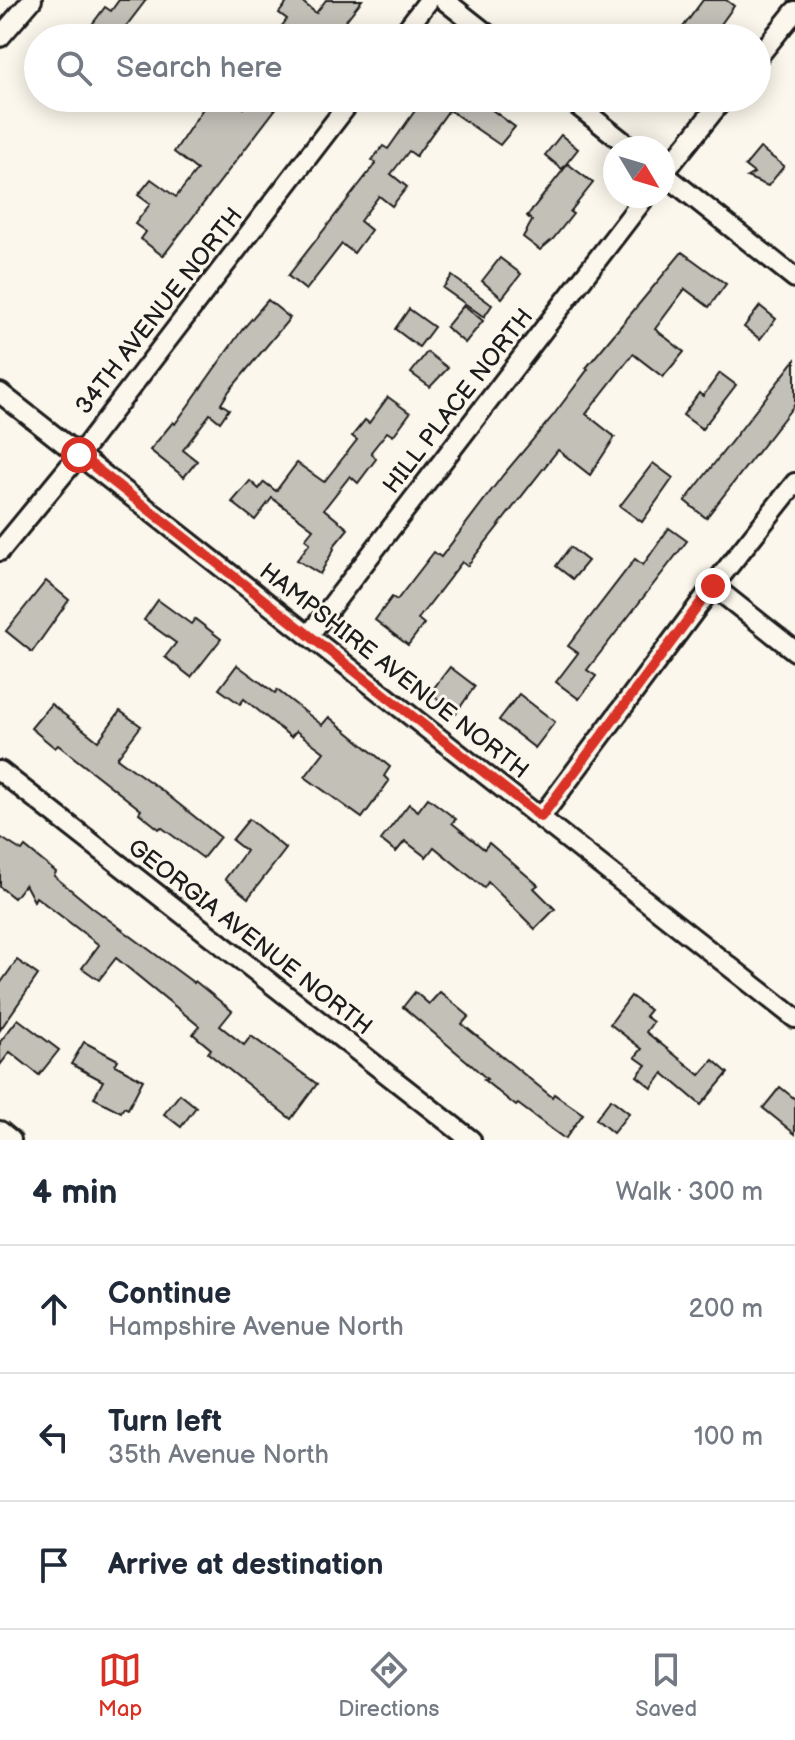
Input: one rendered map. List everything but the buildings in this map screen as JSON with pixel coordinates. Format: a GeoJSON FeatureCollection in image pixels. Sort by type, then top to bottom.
{"type":"FeatureCollection","features":[{"type":"Feature","properties":{"kind":"street"},"geometry":{"type":"LineString","coordinates":[[0,37],[32,0]]}},
{"type":"Feature","properties":{"kind":"street"},"geometry":{"type":"LineString","coordinates":[[411,24],[429,0]]}},
{"type":"Feature","properties":{"kind":"street"},"geometry":{"type":"LineString","coordinates":[[444,0],[474,24]]}},
{"type":"Feature","properties":{"kind":"street"},"geometry":{"type":"LineString","coordinates":[[771,41],[795,11]]}},
{"type":"Feature","properties":{"kind":"street","name":"34TH AVENUE NORTH"},"geometry":{"type":"LineString","coordinates":[[0,551],[79,455],[342,112]]}},
{"type":"Feature","properties":{"kind":"street"},"geometry":{"type":"LineString","coordinates":[[586,112],[616,136]]}},
{"type":"Feature","properties":{"kind":"street"},"geometry":{"type":"LineString","coordinates":[[675,159],[713,112]]}},
{"type":"Feature","properties":{"kind":"street"},"geometry":{"type":"LineString","coordinates":[[675,183],[795,278]]}},
{"type":"Feature","properties":{"kind":"street","name":"HILL PLACE NORTH"},"geometry":{"type":"LineString","coordinates":[[309,635],[637,208]]}},
{"type":"Feature","properties":{"kind":"street","name":"HAMPSHIRE AVENUE NORTH"},"geometry":{"type":"LineString","coordinates":[[0,393],[795,1018]]}},
{"type":"Feature","properties":{"kind":"street"},"geometry":{"type":"LineString","coordinates":[[541,817],[713,586],[795,483]]}},
{"type":"Feature","properties":{"kind":"street"},"geometry":{"type":"LineString","coordinates":[[713,586],[795,651]]}},
{"type":"Feature","properties":{"kind":"street","name":"GEORGIA AVENUE NORTH"},"geometry":{"type":"LineString","coordinates":[[0,771],[471,1140]]}},
{"type":"Feature","properties":{"kind":"street"},"geometry":{"type":"LineString","coordinates":[[0,1131],[11,1140]]}},
{"type":"Feature","properties":{"kind":"route"},"geometry":{"type":"LineString","coordinates":[[79,455],[541,817],[713,586]]}}]}
